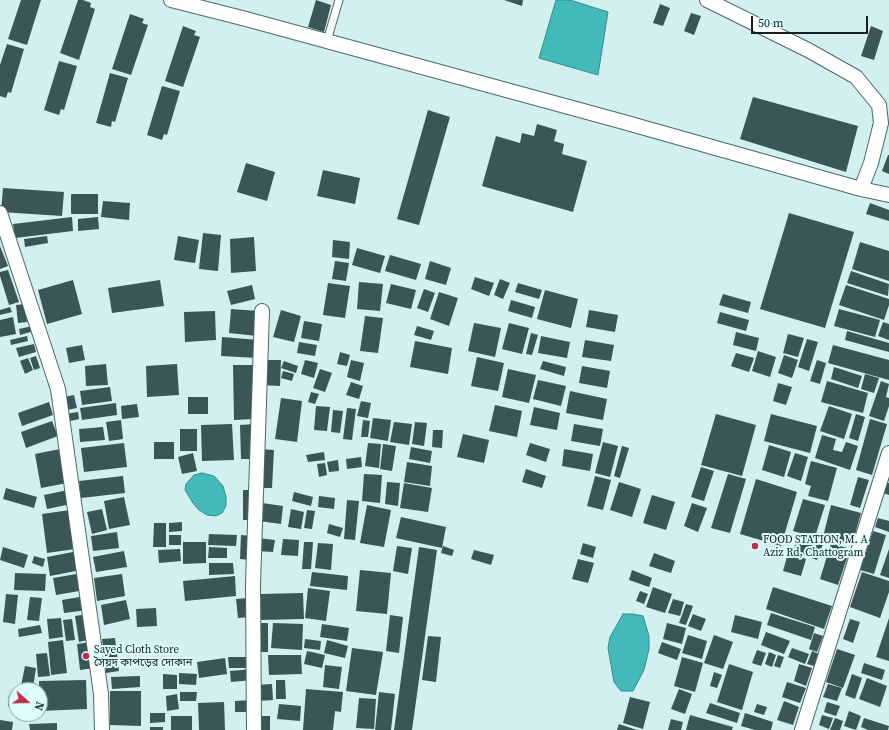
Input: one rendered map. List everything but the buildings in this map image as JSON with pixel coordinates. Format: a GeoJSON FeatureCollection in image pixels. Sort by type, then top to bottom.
{"type":"FeatureCollection","features":[{"type":"Feature","properties":{"kind":"street"},"geometry":{"type":"LineString","coordinates":[[171,0],[328,41],[889,195]]}},
{"type":"Feature","properties":{"kind":"street"},"geometry":{"type":"LineString","coordinates":[[707,0],[808,50],[856,77],[879,105],[881,122],[872,163],[861,188]]}},
{"type":"Feature","properties":{"kind":"street"},"geometry":{"type":"LineString","coordinates":[[0,213],[58,389],[101,694],[102,730]]}},
{"type":"Feature","properties":{"kind":"street"},"geometry":{"type":"LineString","coordinates":[[254,730],[253,584],[262,311]]}},
{"type":"Feature","properties":{"kind":"street"},"geometry":{"type":"LineString","coordinates":[[802,730],[889,453]]}},
{"type":"Feature","properties":{"kind":"lane"},"geometry":{"type":"LineString","coordinates":[[328,41],[338,0]]}},
{"type":"Feature","properties":{"kind":"water"},"geometry":{"type":"Polygon","coordinates":[[[556,0],[570,0],[608,12],[598,75],[539,58],[556,0]]]}},
{"type":"Feature","properties":{"kind":"water"},"geometry":{"type":"Polygon","coordinates":[[[202,473],[214,476],[223,486],[226,497],[226,506],[222,513],[216,516],[207,515],[199,510],[185,490],[186,484],[194,475],[202,473]]]}},
{"type":"Feature","properties":{"kind":"water"},"geometry":{"type":"Polygon","coordinates":[[[623,614],[643,616],[649,636],[649,649],[644,670],[633,691],[621,691],[614,682],[608,648],[610,637],[623,614]]]}},
{"type":"Feature","properties":{"kind":"place","name":"FOOD STATION, M. A Aziz Rd, Chattogram"},"geometry":{"type":"Point","coordinates":[755,546]}},
{"type":"Feature","properties":{"kind":"place","name":"Sayed Cloth Store সৈয়দ কাপড়ের দোকান"},"geometry":{"type":"Point","coordinates":[86,656]}}]}
